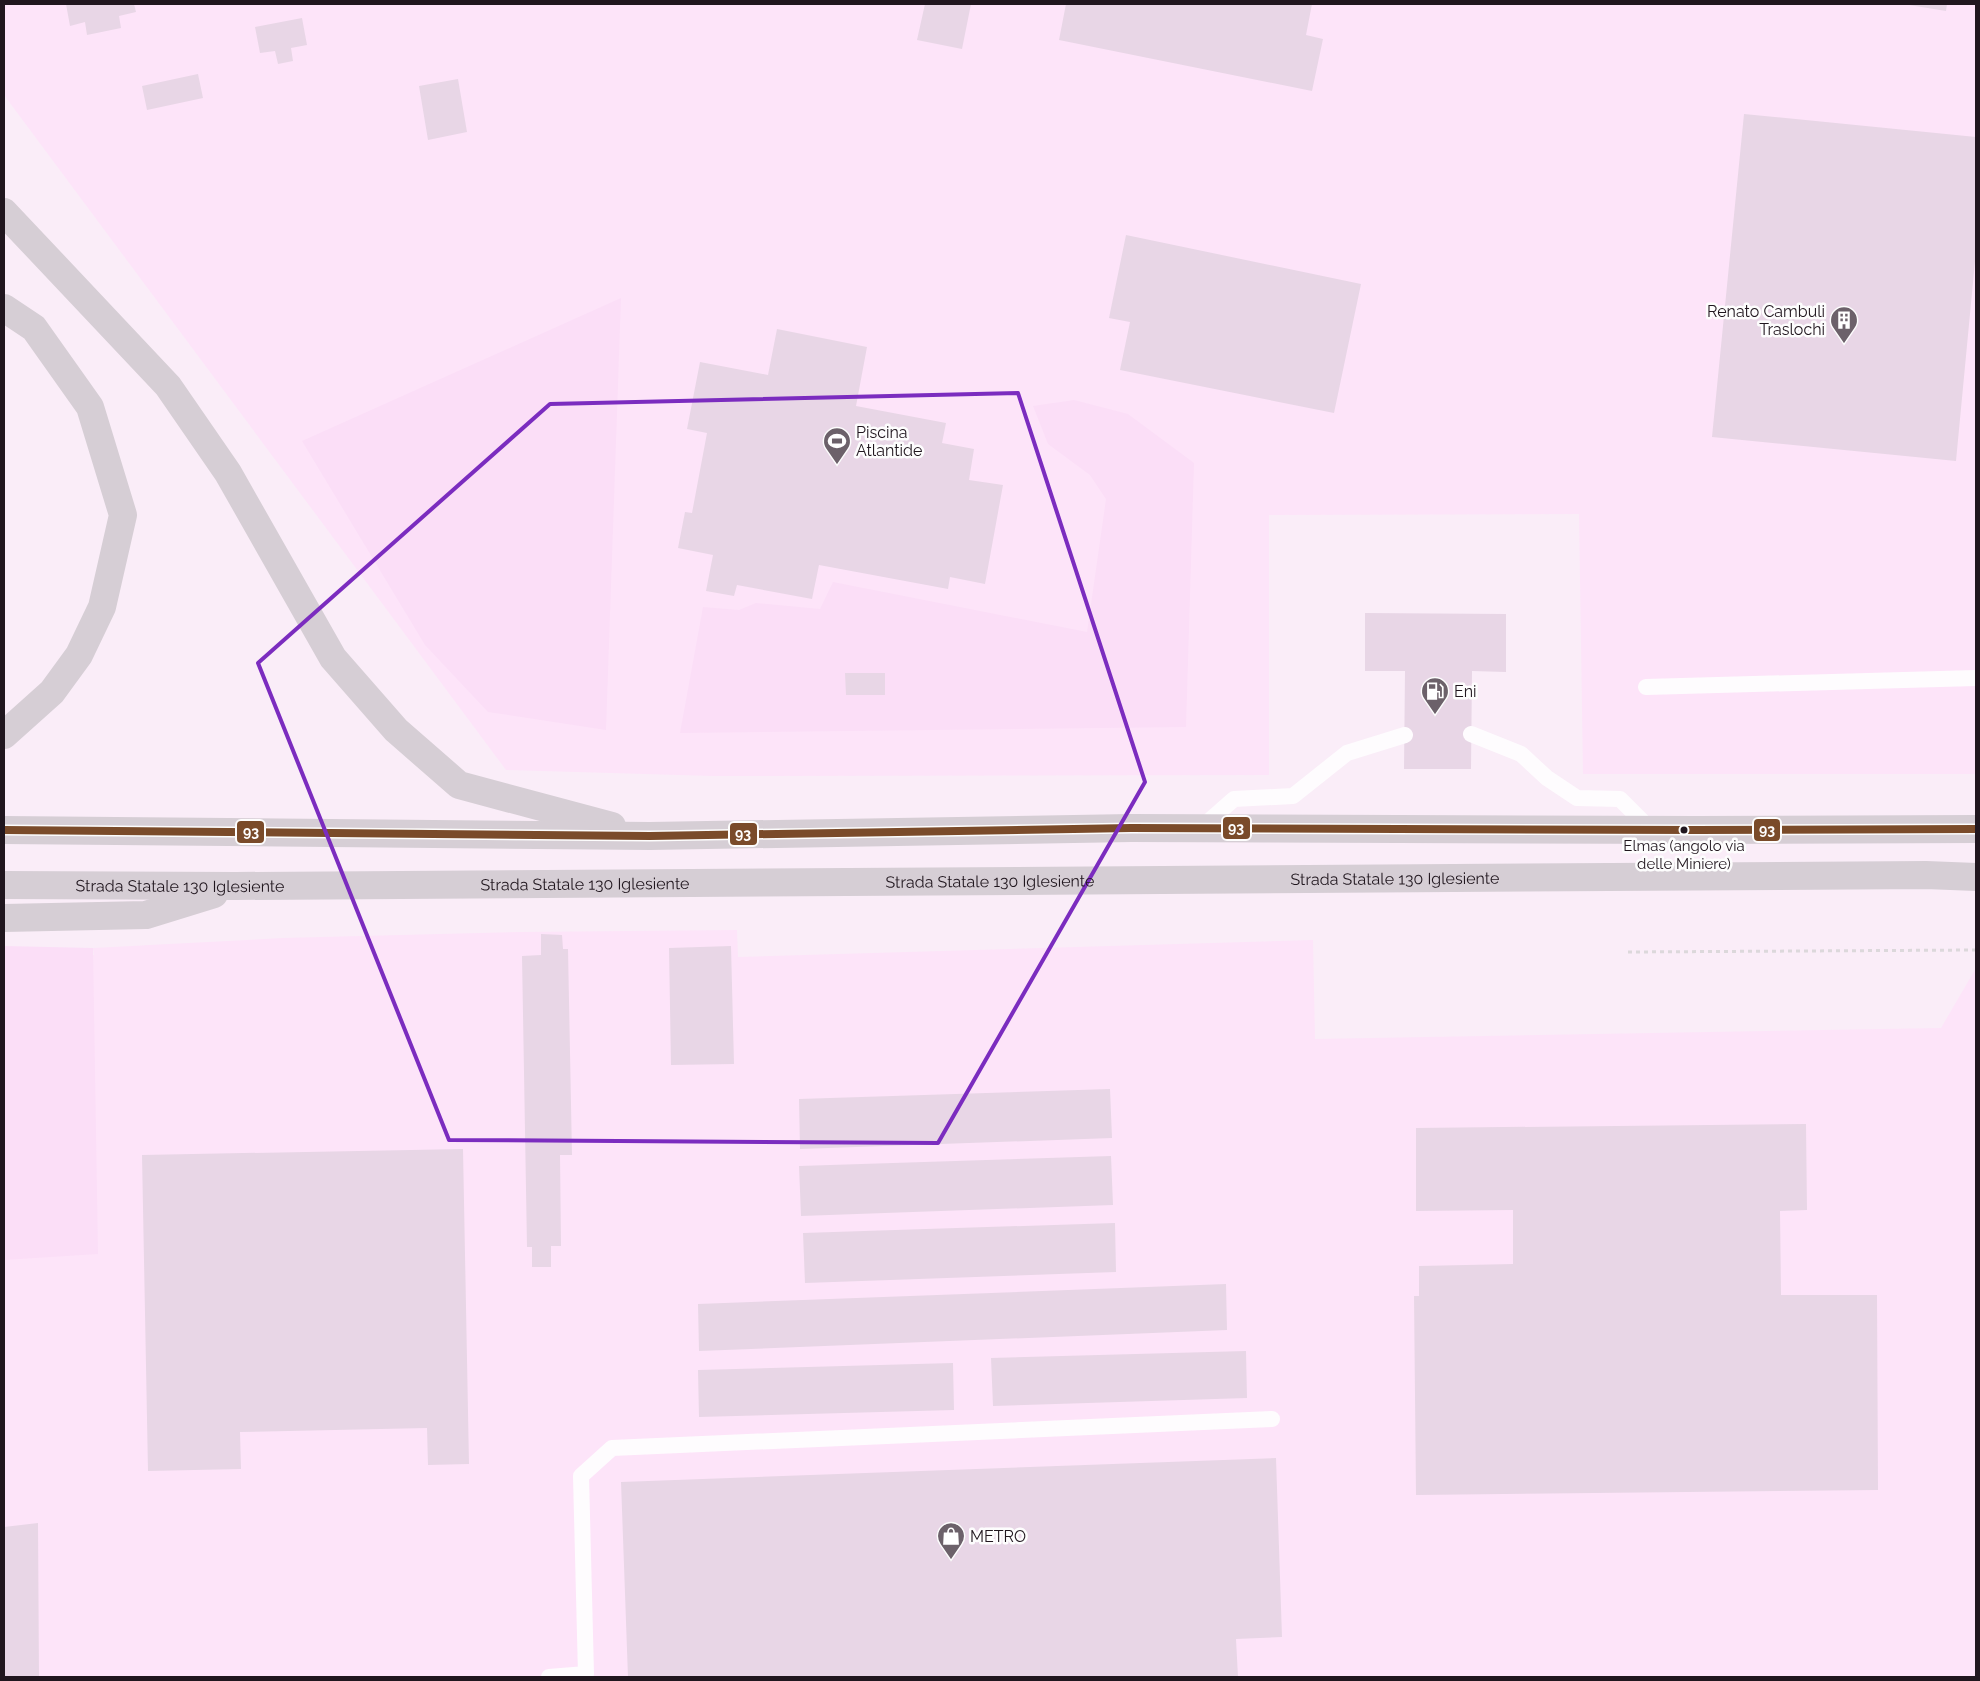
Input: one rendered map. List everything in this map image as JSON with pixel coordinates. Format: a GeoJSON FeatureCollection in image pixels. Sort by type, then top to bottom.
{"type":"FeatureCollection","features":[{"type":"Feature","properties":{"kind":"highway"},"geometry":{"type":"LineString","coordinates":[[4,212],[168,386],[228,473],[334,658],[396,730],[459,785],[650,836]]}},
{"type":"Feature","properties":{"kind":"highway"},"geometry":{"type":"LineString","coordinates":[[4,308],[34,328],[90,407],[123,515],[102,606],[79,655],[52,692],[4,735]]}},
{"type":"Feature","properties":{"kind":"highway"},"geometry":{"type":"LineString","coordinates":[[4,830],[650,836],[1131,828],[1976,829]]}},
{"type":"Feature","properties":{"kind":"highway","name":"Strada Statale 130 Iglesiente"},"geometry":{"type":"LineString","coordinates":[[4,885],[236,886],[1926,875],[1976,877]]}},
{"type":"Feature","properties":{"kind":"highway"},"geometry":{"type":"LineString","coordinates":[[4,918],[146,915],[236,886]]}},
{"type":"Feature","properties":{"kind":"lane"},"geometry":{"type":"LineString","coordinates":[[1646,687],[1976,678]]}},
{"type":"Feature","properties":{"kind":"lane"},"geometry":{"type":"LineString","coordinates":[[1200,829],[1234,799],[1293,796],[1347,753],[1405,734]]}},
{"type":"Feature","properties":{"kind":"lane"},"geometry":{"type":"LineString","coordinates":[[1471,734],[1521,754],[1547,778],[1577,798],[1620,799],[1652,830]]}},
{"type":"Feature","properties":{"kind":"lane"},"geometry":{"type":"LineString","coordinates":[[549,1677],[586,1674],[581,1476],[612,1448],[1272,1419]]}},
{"type":"Feature","properties":{"kind":"path"},"geometry":{"type":"LineString","coordinates":[[1628,952],[1976,950]]}},
{"type":"Feature","properties":{"kind":"highlighted area"},"geometry":{"type":"Polygon","coordinates":[[[1018,393],[1145,782],[938,1143],[449,1140],[258,663],[550,404],[1018,393]]]}},
{"type":"Feature","properties":{"kind":"shaded area"},"geometry":{"type":"Polygon","coordinates":[[[4,4],[1976,4],[1976,774],[1583,774],[1579,514],[1269,515],[1269,775],[713,776],[506,770],[4,95],[4,4]]]}},
{"type":"Feature","properties":{"kind":"shaded area"},"geometry":{"type":"Polygon","coordinates":[[[621,298],[606,730],[488,712],[425,645],[302,441],[621,298]]]}},
{"type":"Feature","properties":{"kind":"shaded area"},"geometry":{"type":"Polygon","coordinates":[[[1074,400],[1128,414],[1194,463],[1186,727],[680,733],[703,607],[739,610],[756,603],[820,609],[833,582],[1087,632],[1106,499],[1090,475],[1048,444],[1033,406],[1074,400]]]}},
{"type":"Feature","properties":{"kind":"shaded area"},"geometry":{"type":"Polygon","coordinates":[[[737,930],[738,957],[1313,940],[1315,1039],[1941,1028],[1976,968],[1976,1677],[4,1677],[4,958],[94,955],[93,948],[282,938],[520,932],[737,930]]]}},
{"type":"Feature","properties":{"kind":"shaded area"},"geometry":{"type":"Polygon","coordinates":[[[4,946],[93,948],[98,1254],[4,1260],[4,946]]]}},
{"type":"Feature","properties":{"kind":"building"},"geometry":{"type":"Polygon","coordinates":[[[66,4],[134,4],[136,12],[119,16],[121,28],[87,35],[85,22],[70,26],[66,4]]]}},
{"type":"Feature","properties":{"kind":"building"},"geometry":{"type":"Polygon","coordinates":[[[925,4],[971,4],[962,49],[917,40],[925,4]]]}},
{"type":"Feature","properties":{"kind":"building"},"geometry":{"type":"Polygon","coordinates":[[[1066,4],[1312,4],[1306,35],[1323,39],[1312,91],[1059,40],[1066,4]]]}},
{"type":"Feature","properties":{"kind":"building"},"geometry":{"type":"Polygon","coordinates":[[[1903,4],[1947,4],[1946,11],[1903,4]]]}},
{"type":"Feature","properties":{"kind":"building"},"geometry":{"type":"Polygon","coordinates":[[[302,18],[307,45],[291,48],[293,61],[278,64],[275,51],[260,53],[255,27],[302,18]]]}},
{"type":"Feature","properties":{"kind":"building"},"geometry":{"type":"Polygon","coordinates":[[[198,74],[203,98],[147,110],[142,86],[198,74]]]}},
{"type":"Feature","properties":{"kind":"building"},"geometry":{"type":"Polygon","coordinates":[[[458,79],[467,132],[428,140],[419,86],[458,79]]]}},
{"type":"Feature","properties":{"kind":"building","name":"Renato Cambuli Traslochi"},"geometry":{"type":"Polygon","coordinates":[[[1744,114],[1976,137],[1976,251],[1956,461],[1712,437],[1744,114]]]}},
{"type":"Feature","properties":{"kind":"building"},"geometry":{"type":"Polygon","coordinates":[[[1126,235],[1361,284],[1334,413],[1120,370],[1130,322],[1109,318],[1126,235]]]}},
{"type":"Feature","properties":{"kind":"building","name":"Piscina Atlantide"},"geometry":{"type":"Polygon","coordinates":[[[777,329],[867,347],[856,406],[946,423],[942,443],[974,449],[969,480],[1003,485],[985,584],[950,577],[948,589],[819,565],[812,599],[737,585],[734,596],[706,591],[713,555],[678,548],[685,512],[692,513],[707,433],[687,429],[700,362],[768,375],[777,329]]]}},
{"type":"Feature","properties":{"kind":"building"},"geometry":{"type":"Polygon","coordinates":[[[1365,613],[1506,614],[1506,672],[1472,671],[1471,769],[1404,769],[1405,671],[1365,671],[1365,613]]]}},
{"type":"Feature","properties":{"kind":"building"},"geometry":{"type":"Polygon","coordinates":[[[845,673],[885,673],[885,695],[846,695],[845,673]]]}},
{"type":"Feature","properties":{"kind":"building"},"geometry":{"type":"Polygon","coordinates":[[[541,934],[562,935],[563,949],[568,949],[572,1155],[560,1155],[561,1246],[551,1246],[551,1267],[532,1267],[532,1247],[527,1247],[522,956],[541,955],[541,934]]]}},
{"type":"Feature","properties":{"kind":"building"},"geometry":{"type":"Polygon","coordinates":[[[731,946],[734,1064],[671,1065],[669,948],[731,946]]]}},
{"type":"Feature","properties":{"kind":"building"},"geometry":{"type":"Polygon","coordinates":[[[1110,1089],[1112,1138],[800,1149],[799,1099],[1110,1089]]]}},
{"type":"Feature","properties":{"kind":"building"},"geometry":{"type":"Polygon","coordinates":[[[1806,1124],[1807,1210],[1780,1211],[1781,1295],[1877,1295],[1878,1490],[1416,1495],[1414,1296],[1419,1296],[1419,1266],[1513,1264],[1513,1210],[1416,1211],[1416,1128],[1806,1124]]]}},
{"type":"Feature","properties":{"kind":"building"},"geometry":{"type":"Polygon","coordinates":[[[463,1149],[469,1464],[428,1465],[427,1428],[240,1432],[241,1469],[148,1471],[142,1155],[463,1149]]]}},
{"type":"Feature","properties":{"kind":"building"},"geometry":{"type":"Polygon","coordinates":[[[1111,1156],[1113,1205],[801,1216],[799,1166],[1111,1156]]]}},
{"type":"Feature","properties":{"kind":"building"},"geometry":{"type":"Polygon","coordinates":[[[1115,1223],[1116,1272],[805,1283],[803,1233],[1115,1223]]]}},
{"type":"Feature","properties":{"kind":"building"},"geometry":{"type":"Polygon","coordinates":[[[1226,1284],[1227,1330],[699,1351],[698,1304],[1226,1284]]]}},
{"type":"Feature","properties":{"kind":"building"},"geometry":{"type":"Polygon","coordinates":[[[1246,1351],[1247,1398],[993,1406],[991,1358],[1246,1351]]]}},
{"type":"Feature","properties":{"kind":"building"},"geometry":{"type":"Polygon","coordinates":[[[953,1363],[954,1410],[699,1417],[698,1370],[953,1363]]]}},
{"type":"Feature","properties":{"kind":"building","name":"METRO"},"geometry":{"type":"Polygon","coordinates":[[[1276,1458],[1282,1637],[1236,1639],[1238,1677],[628,1677],[621,1482],[1276,1458]]]}},
{"type":"Feature","properties":{"kind":"building"},"geometry":{"type":"Polygon","coordinates":[[[38,1523],[39,1677],[4,1677],[4,1527],[38,1523]]]}},
{"type":"Feature","properties":{"kind":"transit line","name":"93"},"geometry":{"type":"LineString","coordinates":[[4,830],[650,836],[1131,828],[1976,829]]}},
{"type":"Feature","properties":{"kind":"place","name":"Renato Cambuli Traslochi"},"geometry":{"type":"Point","coordinates":[1844,344]}},
{"type":"Feature","properties":{"kind":"place","name":"Piscina Atlantide"},"geometry":{"type":"Point","coordinates":[837,465]}},
{"type":"Feature","properties":{"kind":"place","name":"Eni"},"geometry":{"type":"Point","coordinates":[1435,715]}},
{"type":"Feature","properties":{"kind":"place","name":"Elmas (angolo via delle Miniere)"},"geometry":{"type":"Point","coordinates":[1684,830]}},
{"type":"Feature","properties":{"kind":"place","name":"METRO"},"geometry":{"type":"Point","coordinates":[951,1560]}}]}
